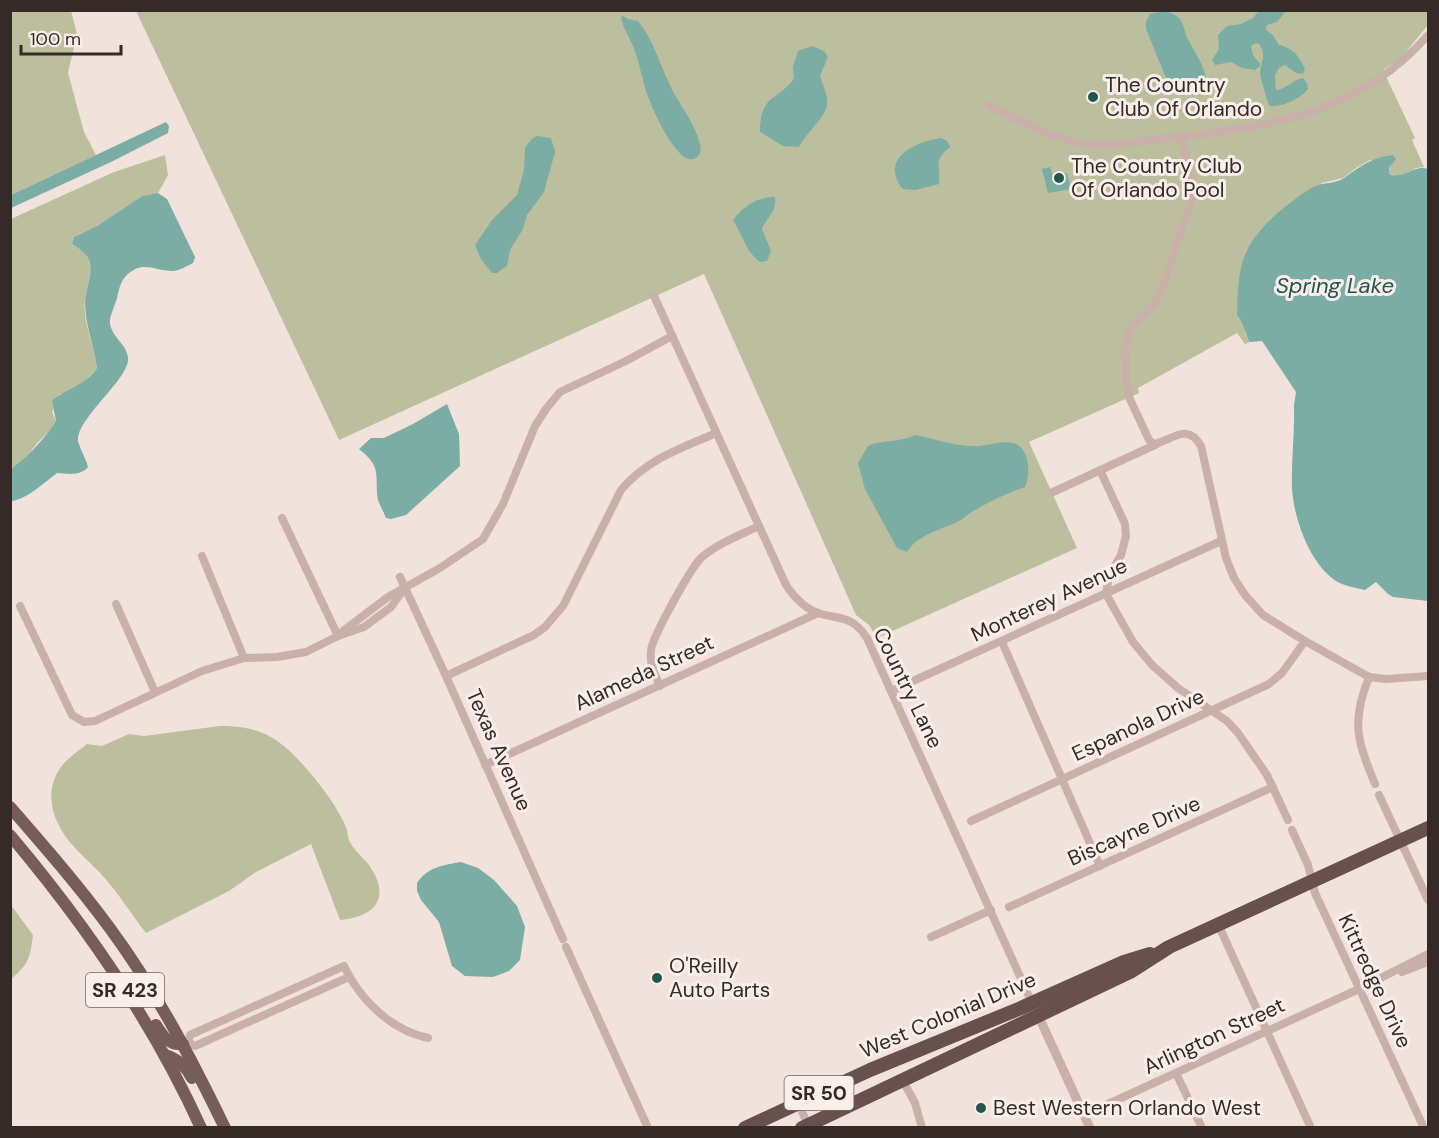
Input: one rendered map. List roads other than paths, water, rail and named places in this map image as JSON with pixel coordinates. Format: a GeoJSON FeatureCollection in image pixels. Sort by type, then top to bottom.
{"type":"FeatureCollection","features":[{"type":"Feature","properties":{"kind":"highway","name":"West Colonial Drive"},"geometry":{"type":"LineString","coordinates":[[805,1126],[903,1081],[1124,962],[1169,947],[1428,828]]}},
{"type":"Feature","properties":{"kind":"highway","name":"West Colonial Drive"},"geometry":{"type":"LineString","coordinates":[[745,1128],[870,1070],[1035,1009]]}},
{"type":"Feature","properties":{"kind":"main road","name":"SR 423"},"geometry":{"type":"LineString","coordinates":[[10,807],[100,915],[138,969],[185,1043],[224,1126]]}},
{"type":"Feature","properties":{"kind":"main road","name":"SR 423"},"geometry":{"type":"LineString","coordinates":[[13,838],[48,881],[136,1006],[165,1055],[201,1128]]}},
{"type":"Feature","properties":{"kind":"main road"},"geometry":{"type":"LineString","coordinates":[[13,838],[23,839],[44,851],[90,912],[100,915]]}},
{"type":"Feature","properties":{"kind":"main road"},"geometry":{"type":"LineString","coordinates":[[99,952],[113,960],[163,1037],[177,1045],[185,1043]]}},
{"type":"Feature","properties":{"kind":"main road"},"geometry":{"type":"LineString","coordinates":[[165,1055],[184,1065],[211,1117],[224,1126]]}},
{"type":"Feature","properties":{"kind":"street"},"geometry":{"type":"LineString","coordinates":[[989,106],[1037,128],[1085,144],[1181,136],[1268,125],[1324,107],[1374,82],[1396,68],[1428,35]]}},
{"type":"Feature","properties":{"kind":"street"},"geometry":{"type":"LineString","coordinates":[[1158,444],[1149,440],[1130,397],[1125,347],[1130,328],[1152,306],[1160,294],[1194,191],[1181,136]]}},
{"type":"Feature","properties":{"kind":"street","name":"Country Lane"},"geometry":{"type":"LineString","coordinates":[[654,296],[786,585],[794,597],[806,607],[818,613],[853,622],[861,630],[891,691],[1035,1009]]}},
{"type":"Feature","properties":{"kind":"street"},"geometry":{"type":"LineString","coordinates":[[20,606],[72,715],[84,722],[95,721],[202,671],[244,658],[277,657],[306,652],[338,636],[388,597],[440,568],[483,539],[504,504],[535,426],[560,392],[626,362],[672,336]]}},
{"type":"Feature","properties":{"kind":"street"},"geometry":{"type":"LineString","coordinates":[[447,676],[534,635],[545,627],[563,606],[621,490],[634,475],[651,463],[716,433]]}},
{"type":"Feature","properties":{"kind":"street"},"geometry":{"type":"LineString","coordinates":[[1053,492],[1158,444],[1188,434],[1197,439],[1201,446],[1221,541],[1233,578],[1263,615],[1369,677],[1386,679],[1428,676]]}},
{"type":"Feature","properties":{"kind":"street"},"geometry":{"type":"LineString","coordinates":[[1100,470],[1125,524],[1126,536],[1121,555],[1109,576],[1106,594],[1133,642],[1152,665],[1178,688],[1227,721],[1238,733],[1273,787],[1288,820]]}},
{"type":"Feature","properties":{"kind":"street"},"geometry":{"type":"LineString","coordinates":[[282,518],[338,636]]}},
{"type":"Feature","properties":{"kind":"street"},"geometry":{"type":"LineString","coordinates":[[660,686],[652,669],[651,650],[689,574],[701,558],[718,545],[759,526]]}},
{"type":"Feature","properties":{"kind":"street","name":"Monterey Avenue"},"geometry":{"type":"LineString","coordinates":[[891,691],[1221,541]]}},
{"type":"Feature","properties":{"kind":"street"},"geometry":{"type":"LineString","coordinates":[[202,556],[244,658]]}},
{"type":"Feature","properties":{"kind":"street","name":"Texas Avenue"},"geometry":{"type":"LineString","coordinates":[[400,577],[447,676],[648,1128]]}},
{"type":"Feature","properties":{"kind":"street"},"geometry":{"type":"LineString","coordinates":[[116,604],[155,692]]}},
{"type":"Feature","properties":{"kind":"street","name":"Alameda Street"},"geometry":{"type":"LineString","coordinates":[[485,765],[818,613]]}},
{"type":"Feature","properties":{"kind":"street","name":"Espanola Drive"},"geometry":{"type":"LineString","coordinates":[[970,821],[1269,684],[1282,673],[1305,641]]}},
{"type":"Feature","properties":{"kind":"street"},"geometry":{"type":"LineString","coordinates":[[1002,642],[1100,866]]}},
{"type":"Feature","properties":{"kind":"street"},"geometry":{"type":"LineString","coordinates":[[1369,677],[1357,713],[1358,732],[1362,753],[1375,784]]}},
{"type":"Feature","properties":{"kind":"street","name":"Biscayne Drive"},"geometry":{"type":"LineString","coordinates":[[1009,907],[1273,787]]}},
{"type":"Feature","properties":{"kind":"street"},"geometry":{"type":"LineString","coordinates":[[1379,795],[1428,900]]}},
{"type":"Feature","properties":{"kind":"street","name":"Kittredge Drive"},"geometry":{"type":"LineString","coordinates":[[1293,830],[1308,865],[1315,893],[1424,1128]]}},
{"type":"Feature","properties":{"kind":"street"},"geometry":{"type":"LineString","coordinates":[[931,938],[991,910]]}},
{"type":"Feature","properties":{"kind":"street"},"geometry":{"type":"LineString","coordinates":[[1218,924],[1311,1128]]}},
{"type":"Feature","properties":{"kind":"street","name":"Arlington Street"},"geometry":{"type":"LineString","coordinates":[[1084,1115],[1359,989],[1428,954]]}},
{"type":"Feature","properties":{"kind":"street","name":"Arlington Street"},"geometry":{"type":"LineString","coordinates":[[1359,989],[1428,962]]}},
{"type":"Feature","properties":{"kind":"street"},"geometry":{"type":"LineString","coordinates":[[349,977],[195,1046],[185,1043],[190,1035],[344,966],[357,990],[390,1022],[414,1035],[428,1038]]}},
{"type":"Feature","properties":{"kind":"street"},"geometry":{"type":"LineString","coordinates":[[1035,1009],[1090,1128]]}},
{"type":"Feature","properties":{"kind":"street"},"geometry":{"type":"LineString","coordinates":[[1176,1072],[1202,1128]]}},
{"type":"Feature","properties":{"kind":"street"},"geometry":{"type":"LineString","coordinates":[[903,1081],[915,1103],[922,1128]]}},
{"type":"Feature","properties":{"kind":"street"},"geometry":{"type":"LineString","coordinates":[[798,1103],[805,1126]]}},
{"type":"Feature","properties":{"kind":"water"},"geometry":{"type":"Polygon","coordinates":[[[1163,11],[1178,17],[1181,21],[1205,74],[1206,88],[1203,94],[1199,95],[1168,83],[1146,29],[1146,22],[1150,14],[1163,11]]]}},
{"type":"Feature","properties":{"kind":"water"},"geometry":{"type":"Polygon","coordinates":[[[1261,11],[1286,11],[1277,22],[1267,25],[1266,30],[1273,35],[1279,45],[1295,53],[1305,69],[1303,74],[1296,73],[1285,65],[1279,68],[1275,75],[1276,90],[1303,78],[1307,83],[1308,89],[1305,92],[1285,104],[1270,106],[1261,79],[1263,52],[1259,44],[1251,46],[1253,55],[1260,64],[1255,70],[1242,68],[1231,62],[1215,65],[1212,60],[1219,49],[1218,35],[1227,26],[1241,24],[1261,11]]]}},
{"type":"Feature","properties":{"kind":"water"},"geometry":{"type":"Polygon","coordinates":[[[621,17],[638,21],[648,35],[673,91],[698,136],[701,150],[697,157],[691,159],[683,156],[662,127],[647,93],[635,52],[622,22],[621,17]]]}},
{"type":"Feature","properties":{"kind":"water"},"geometry":{"type":"Polygon","coordinates":[[[812,46],[824,51],[828,57],[820,76],[827,97],[826,109],[799,147],[783,146],[760,132],[763,110],[771,99],[794,78],[793,67],[798,51],[812,46]]]}},
{"type":"Feature","properties":{"kind":"water"},"geometry":{"type":"Polygon","coordinates":[[[166,122],[169,126],[168,133],[11,208],[11,195],[166,122]]]}},
{"type":"Feature","properties":{"kind":"water"},"geometry":{"type":"Polygon","coordinates":[[[537,136],[551,138],[555,152],[544,192],[527,215],[523,229],[510,250],[507,266],[497,273],[492,273],[481,259],[475,245],[492,220],[517,195],[524,170],[525,147],[537,136]]]}},
{"type":"Feature","properties":{"kind":"water"},"geometry":{"type":"Polygon","coordinates":[[[941,138],[947,141],[950,147],[939,160],[939,184],[915,190],[903,189],[895,172],[899,158],[918,144],[941,138]]]}},
{"type":"Feature","properties":{"kind":"water","name":"Spring Lake"},"geometry":{"type":"Polygon","coordinates":[[[1393,155],[1396,159],[1389,168],[1389,174],[1399,175],[1418,169],[1428,169],[1428,601],[1393,597],[1376,582],[1365,590],[1348,586],[1331,577],[1322,568],[1306,543],[1293,501],[1292,468],[1296,392],[1262,341],[1250,342],[1237,315],[1238,285],[1242,262],[1256,235],[1284,208],[1313,187],[1340,180],[1367,163],[1393,155]]]}},
{"type":"Feature","properties":{"kind":"water","name":"The Country Club Of Orlando Pool"},"geometry":{"type":"Polygon","coordinates":[[[1050,167],[1053,177],[1067,173],[1071,189],[1048,193],[1042,169],[1050,167]]]}},
{"type":"Feature","properties":{"kind":"water"},"geometry":{"type":"Polygon","coordinates":[[[158,193],[167,199],[195,257],[193,263],[175,271],[148,267],[137,268],[125,277],[111,314],[110,324],[125,349],[127,365],[123,374],[79,433],[78,441],[88,467],[78,473],[57,473],[30,494],[12,501],[11,471],[38,445],[56,421],[52,401],[87,379],[97,368],[85,310],[90,265],[86,255],[72,244],[74,237],[97,226],[142,196],[158,193]]]}},
{"type":"Feature","properties":{"kind":"water"},"geometry":{"type":"Polygon","coordinates":[[[775,197],[773,211],[762,229],[771,251],[767,261],[760,262],[747,248],[733,220],[751,203],[775,197]]]}},
{"type":"Feature","properties":{"kind":"water"},"geometry":{"type":"Polygon","coordinates":[[[447,404],[459,434],[460,466],[406,515],[386,518],[378,500],[375,467],[359,449],[371,438],[384,438],[447,404]]]}},
{"type":"Feature","properties":{"kind":"water"},"geometry":{"type":"Polygon","coordinates":[[[915,435],[964,445],[979,446],[1004,442],[1018,445],[1028,462],[1025,487],[994,500],[959,521],[930,533],[917,541],[907,552],[897,548],[865,489],[858,463],[868,446],[915,435]]]}},
{"type":"Feature","properties":{"kind":"water"},"geometry":{"type":"Polygon","coordinates":[[[461,862],[478,868],[494,880],[517,906],[525,927],[520,960],[509,971],[493,977],[465,976],[452,966],[439,922],[421,900],[417,891],[417,883],[426,873],[448,864],[461,862]]]}},
{"type":"Feature","properties":{"kind":"place","name":"The Country Club Of Orlando"},"geometry":{"type":"Point","coordinates":[1093,97]}},
{"type":"Feature","properties":{"kind":"place","name":"The Country Club Of Orlando Pool"},"geometry":{"type":"Point","coordinates":[1059,178]}},
{"type":"Feature","properties":{"kind":"place","name":"O'Reilly Auto Parts"},"geometry":{"type":"Point","coordinates":[657,978]}},
{"type":"Feature","properties":{"kind":"place","name":"Best Western Orlando West"},"geometry":{"type":"Point","coordinates":[981,1108]}}]}
